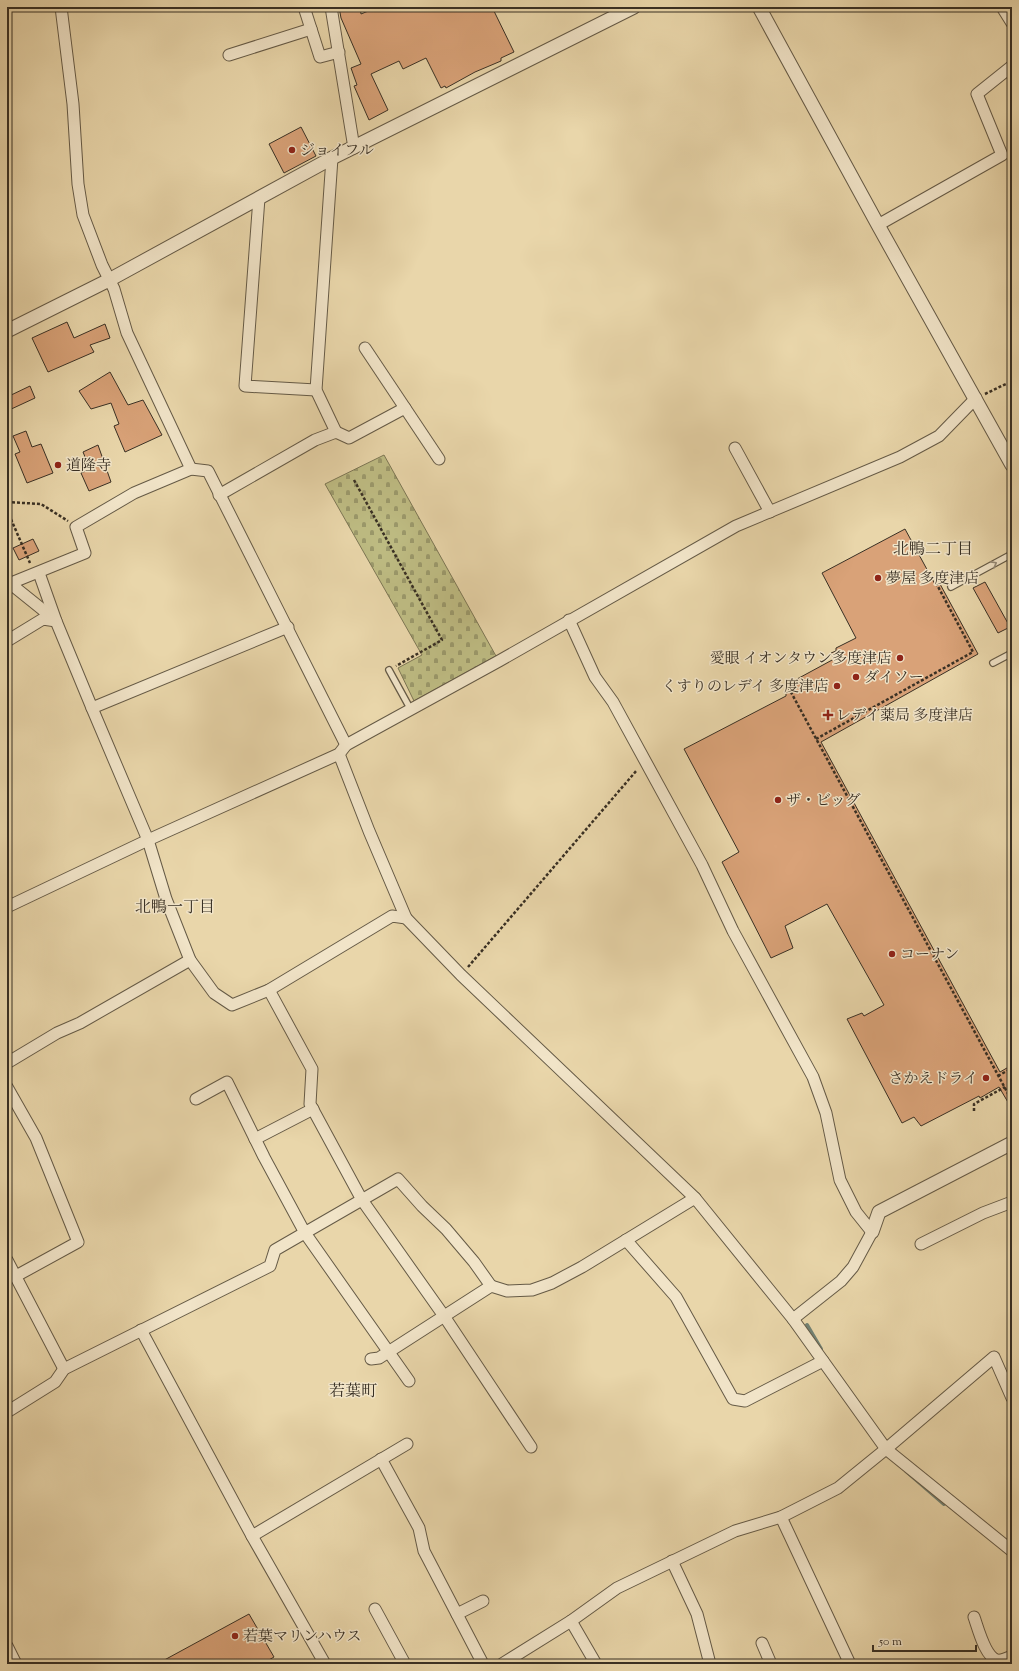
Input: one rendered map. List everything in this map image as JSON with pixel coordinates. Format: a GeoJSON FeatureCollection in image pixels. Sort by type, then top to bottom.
{"type":"FeatureCollection","features":[{"type":"Feature","properties":{"kind":"street"},"geometry":{"type":"LineString","coordinates":[[61,7],[73,104],[78,184],[83,215],[114,289],[127,333],[191,469]]}},
{"type":"Feature","properties":{"kind":"street"},"geometry":{"type":"LineString","coordinates":[[304,7],[320,57],[339,52]]}},
{"type":"Feature","properties":{"kind":"street"},"geometry":{"type":"LineString","coordinates":[[331,7],[354,148]]}},
{"type":"Feature","properties":{"kind":"street"},"geometry":{"type":"LineString","coordinates":[[7,331],[109,280],[332,158],[634,7]]}},
{"type":"Feature","properties":{"kind":"street"},"geometry":{"type":"LineString","coordinates":[[759,7],[878,225],[976,398],[1012,465]]}},
{"type":"Feature","properties":{"kind":"street"},"geometry":{"type":"LineString","coordinates":[[1002,7],[1012,23]]}},
{"type":"Feature","properties":{"kind":"street"},"geometry":{"type":"LineString","coordinates":[[230,55],[311,29]]}},
{"type":"Feature","properties":{"kind":"street"},"geometry":{"type":"LineString","coordinates":[[878,225],[1002,155],[977,94],[1012,66]]}},
{"type":"Feature","properties":{"kind":"street"},"geometry":{"type":"LineString","coordinates":[[332,158],[316,390],[336,432],[349,438],[405,408]]}},
{"type":"Feature","properties":{"kind":"street"},"geometry":{"type":"LineString","coordinates":[[258,198],[245,386],[316,390]]}},
{"type":"Feature","properties":{"kind":"street"},"geometry":{"type":"LineString","coordinates":[[365,348],[439,459]]}},
{"type":"Feature","properties":{"kind":"street"},"geometry":{"type":"LineString","coordinates":[[7,907],[343,750],[736,526],[900,457],[939,436],[976,398]]}},
{"type":"Feature","properties":{"kind":"street"},"geometry":{"type":"LineString","coordinates":[[219,495],[315,440],[336,432]]}},
{"type":"Feature","properties":{"kind":"street"},"geometry":{"type":"LineString","coordinates":[[735,448],[770,512]]}},
{"type":"Feature","properties":{"kind":"street"},"geometry":{"type":"LineString","coordinates":[[9,582],[38,573],[85,553],[76,527],[134,493],[191,469],[208,471],[288,627],[343,750],[369,832],[406,918],[462,975],[695,1198],[793,1319],[886,1449],[1012,1551]]}},
{"type":"Feature","properties":{"kind":"street"},"geometry":{"type":"LineString","coordinates":[[38,573],[56,621],[148,840],[166,899],[190,960],[214,993],[232,1005],[269,990],[392,916],[406,918]]}},
{"type":"Feature","properties":{"kind":"street"},"geometry":{"type":"LineString","coordinates":[[9,582],[45,610],[56,621]]}},
{"type":"Feature","properties":{"kind":"street"},"geometry":{"type":"LineString","coordinates":[[7,641],[43,619],[56,621]]}},
{"type":"Feature","properties":{"kind":"street"},"geometry":{"type":"LineString","coordinates":[[569,620],[595,677],[613,702],[702,865],[733,931],[813,1077],[826,1113],[840,1180],[856,1212],[872,1232]]}},
{"type":"Feature","properties":{"kind":"street"},"geometry":{"type":"LineString","coordinates":[[92,708],[288,627]]}},
{"type":"Feature","properties":{"kind":"street"},"geometry":{"type":"LineString","coordinates":[[7,1063],[57,1033],[80,1023],[190,960]]}},
{"type":"Feature","properties":{"kind":"street"},"geometry":{"type":"LineString","coordinates":[[269,990],[312,1069],[310,1104],[362,1200],[444,1316],[531,1447]]}},
{"type":"Feature","properties":{"kind":"street"},"geometry":{"type":"LineString","coordinates":[[196,1099],[227,1082],[255,1139],[305,1233],[409,1381]]}},
{"type":"Feature","properties":{"kind":"street"},"geometry":{"type":"LineString","coordinates":[[7,1087],[36,1138],[78,1242],[16,1276]]}},
{"type":"Feature","properties":{"kind":"street"},"geometry":{"type":"LineString","coordinates":[[255,1139],[313,1109]]}},
{"type":"Feature","properties":{"kind":"street"},"geometry":{"type":"LineString","coordinates":[[793,1319],[841,1281],[852,1267],[872,1232],[878,1212],[1012,1143]]}},
{"type":"Feature","properties":{"kind":"street"},"geometry":{"type":"LineString","coordinates":[[7,1412],[55,1382],[64,1369],[270,1266],[275,1250],[398,1179],[422,1206],[446,1229],[474,1262],[491,1286],[507,1291],[532,1290],[552,1283],[582,1267],[695,1198]]}},
{"type":"Feature","properties":{"kind":"street"},"geometry":{"type":"LineString","coordinates":[[921,1244],[983,1213],[1012,1202]]}},
{"type":"Feature","properties":{"kind":"street"},"geometry":{"type":"LineString","coordinates":[[626,1240],[676,1297],[733,1399],[745,1401],[823,1361]]}},
{"type":"Feature","properties":{"kind":"street"},"geometry":{"type":"LineString","coordinates":[[7,1260],[64,1369]]}},
{"type":"Feature","properties":{"kind":"street"},"geometry":{"type":"LineString","coordinates":[[370,1360],[379,1358],[389,1352],[491,1286]]}},
{"type":"Feature","properties":{"kind":"street"},"geometry":{"type":"LineString","coordinates":[[141,1330],[252,1536],[325,1664]]}},
{"type":"Feature","properties":{"kind":"street"},"geometry":{"type":"LineString","coordinates":[[502,1664],[571,1621],[617,1588],[735,1531],[781,1517],[838,1488],[994,1357],[1012,1398]]}},
{"type":"Feature","properties":{"kind":"street"},"geometry":{"type":"LineString","coordinates":[[252,1536],[407,1444]]}},
{"type":"Feature","properties":{"kind":"street"},"geometry":{"type":"LineString","coordinates":[[381,1459],[419,1528],[424,1551],[483,1664]]}},
{"type":"Feature","properties":{"kind":"street"},"geometry":{"type":"LineString","coordinates":[[781,1517],[850,1664]]}},
{"type":"Feature","properties":{"kind":"street"},"geometry":{"type":"LineString","coordinates":[[672,1561],[697,1614],[710,1664]]}},
{"type":"Feature","properties":{"kind":"street"},"geometry":{"type":"LineString","coordinates":[[458,1614],[482,1601]]}},
{"type":"Feature","properties":{"kind":"street"},"geometry":{"type":"LineString","coordinates":[[375,1609],[405,1664]]}},
{"type":"Feature","properties":{"kind":"street"},"geometry":{"type":"LineString","coordinates":[[974,1617],[990,1656],[996,1660],[1003,1660],[1012,1656]]}},
{"type":"Feature","properties":{"kind":"street"},"geometry":{"type":"LineString","coordinates":[[571,1621],[596,1664]]}},
{"type":"Feature","properties":{"kind":"street"},"geometry":{"type":"LineString","coordinates":[[762,1643],[771,1664]]}},
{"type":"Feature","properties":{"kind":"street"},"geometry":{"type":"LineString","coordinates":[[7,1646],[16,1664]]}},
{"type":"Feature","properties":{"kind":"lane"},"geometry":{"type":"LineString","coordinates":[[951,587],[1012,554]]}},
{"type":"Feature","properties":{"kind":"lane"},"geometry":{"type":"LineString","coordinates":[[993,663],[1012,653]]}},
{"type":"Feature","properties":{"kind":"lane"},"geometry":{"type":"LineString","coordinates":[[389,670],[411,710]]}},
{"type":"Feature","properties":{"kind":"path"},"geometry":{"type":"LineString","coordinates":[[976,398],[1012,381]]}},
{"type":"Feature","properties":{"kind":"path"},"geometry":{"type":"LineString","coordinates":[[354,480],[442,640],[389,670]]}},
{"type":"Feature","properties":{"kind":"path"},"geometry":{"type":"LineString","coordinates":[[7,502],[41,504],[76,527]]}},
{"type":"Feature","properties":{"kind":"path"},"geometry":{"type":"LineString","coordinates":[[7,510],[28,561],[38,573]]}},
{"type":"Feature","properties":{"kind":"path"},"geometry":{"type":"LineString","coordinates":[[816,740],[972,652],[934,581]]}},
{"type":"Feature","properties":{"kind":"path"},"geometry":{"type":"LineString","coordinates":[[786,683],[1012,1101]]}},
{"type":"Feature","properties":{"kind":"path"},"geometry":{"type":"LineString","coordinates":[[462,975],[645,761]]}},
{"type":"Feature","properties":{"kind":"path"},"geometry":{"type":"LineString","coordinates":[[998,1076],[1012,1068]]}},
{"type":"Feature","properties":{"kind":"path"},"geometry":{"type":"LineString","coordinates":[[974,1111],[974,1104],[1005,1087]]}},
{"type":"Feature","properties":{"kind":"path"},"geometry":{"type":"LineString","coordinates":[[976,1097],[979,1102]]}},
{"type":"Feature","properties":{"kind":"green space"},"geometry":{"type":"Polygon","coordinates":[[[384,455],[496,656],[414,701],[398,668],[422,655],[325,484],[384,455]]]}},
{"type":"Feature","properties":{"kind":"building"},"geometry":{"type":"Polygon","coordinates":[[[339,7],[360,7],[361,14],[378,7],[492,7],[514,52],[501,58],[501,61],[475,72],[446,88],[445,86],[441,88],[426,58],[403,69],[399,61],[371,74],[388,110],[369,120],[354,86],[357,85],[351,68],[361,64],[341,18],[339,7]]]}},
{"type":"Feature","properties":{"kind":"building","name":"ジョイフル"},"geometry":{"type":"Polygon","coordinates":[[[301,127],[316,156],[284,173],[269,144],[301,127]]]}},
{"type":"Feature","properties":{"kind":"building"},"geometry":{"type":"Polygon","coordinates":[[[67,322],[74,338],[105,324],[110,338],[90,345],[94,352],[48,372],[32,338],[67,322]]]}},
{"type":"Feature","properties":{"kind":"building"},"geometry":{"type":"Polygon","coordinates":[[[110,372],[128,405],[143,400],[162,435],[125,452],[114,426],[119,424],[111,403],[91,409],[79,391],[110,372]]]}},
{"type":"Feature","properties":{"kind":"building"},"geometry":{"type":"Polygon","coordinates":[[[30,386],[35,398],[7,411],[7,397],[30,386]]]}},
{"type":"Feature","properties":{"kind":"building"},"geometry":{"type":"Polygon","coordinates":[[[26,431],[32,447],[41,444],[53,473],[27,483],[15,454],[20,452],[13,436],[26,431]]]}},
{"type":"Feature","properties":{"kind":"building"},"geometry":{"type":"Polygon","coordinates":[[[98,445],[111,482],[89,491],[81,473],[90,469],[83,452],[98,445]]]}},
{"type":"Feature","properties":{"kind":"building"},"geometry":{"type":"Polygon","coordinates":[[[905,529],[936,586],[940,584],[978,654],[821,742],[1000,1072],[1012,1065],[1012,1109],[999,1087],[980,1098],[979,1096],[921,1126],[914,1117],[902,1123],[847,1019],[862,1013],[864,1016],[884,1005],[827,904],[785,926],[793,948],[771,958],[722,862],[739,852],[684,749],[786,696],[786,685],[834,659],[831,653],[836,651],[836,648],[856,638],[822,573],[905,529]]]}},
{"type":"Feature","properties":{"kind":"building"},"geometry":{"type":"Polygon","coordinates":[[[33,539],[39,551],[19,560],[13,548],[33,539]]]}},
{"type":"Feature","properties":{"kind":"building"},"geometry":{"type":"Polygon","coordinates":[[[985,582],[1010,627],[998,633],[973,588],[985,582]]]}},
{"type":"Feature","properties":{"kind":"building","name":"若葉マリンハウス"},"geometry":{"type":"Polygon","coordinates":[[[249,1614],[274,1657],[262,1664],[157,1664],[249,1614]]]}},
{"type":"Feature","properties":{"kind":"waterway"},"geometry":{"type":"LineString","coordinates":[[807,1325],[821,1349]]}},
{"type":"Feature","properties":{"kind":"waterway"},"geometry":{"type":"LineString","coordinates":[[906,1471],[944,1504]]}},
{"type":"Feature","properties":{"kind":"place","name":"ジョイフル"},"geometry":{"type":"Point","coordinates":[292,150]}},
{"type":"Feature","properties":{"kind":"place","name":"道隆寺"},"geometry":{"type":"Point","coordinates":[58,465]}},
{"type":"Feature","properties":{"kind":"place","name":"夢屋 多度津店"},"geometry":{"type":"Point","coordinates":[878,578]}},
{"type":"Feature","properties":{"kind":"place","name":"愛眼 イオンタウン多度津店"},"geometry":{"type":"Point","coordinates":[900,658]}},
{"type":"Feature","properties":{"kind":"place","name":"ダイソー"},"geometry":{"type":"Point","coordinates":[856,677]}},
{"type":"Feature","properties":{"kind":"place","name":"くすりのレデイ 多度津店"},"geometry":{"type":"Point","coordinates":[837,686]}},
{"type":"Feature","properties":{"kind":"place","name":"レデイ薬局 多度津店"},"geometry":{"type":"Point","coordinates":[828,715]}},
{"type":"Feature","properties":{"kind":"place","name":"ザ・ビッグ"},"geometry":{"type":"Point","coordinates":[778,800]}},
{"type":"Feature","properties":{"kind":"place","name":"コーナン"},"geometry":{"type":"Point","coordinates":[892,954]}},
{"type":"Feature","properties":{"kind":"place","name":"さかえドライ"},"geometry":{"type":"Point","coordinates":[986,1078]}},
{"type":"Feature","properties":{"kind":"place","name":"若葉マリンハウス"},"geometry":{"type":"Point","coordinates":[235,1636]}},
{"type":"Feature","properties":{"kind":"district","name":"北鴨二丁目"},"geometry":{"type":"Point","coordinates":[933,548]}},
{"type":"Feature","properties":{"kind":"district","name":"北鴨一丁目"},"geometry":{"type":"Point","coordinates":[175,906]}},
{"type":"Feature","properties":{"kind":"district","name":"若葉町"},"geometry":{"type":"Point","coordinates":[353,1390]}}]}
